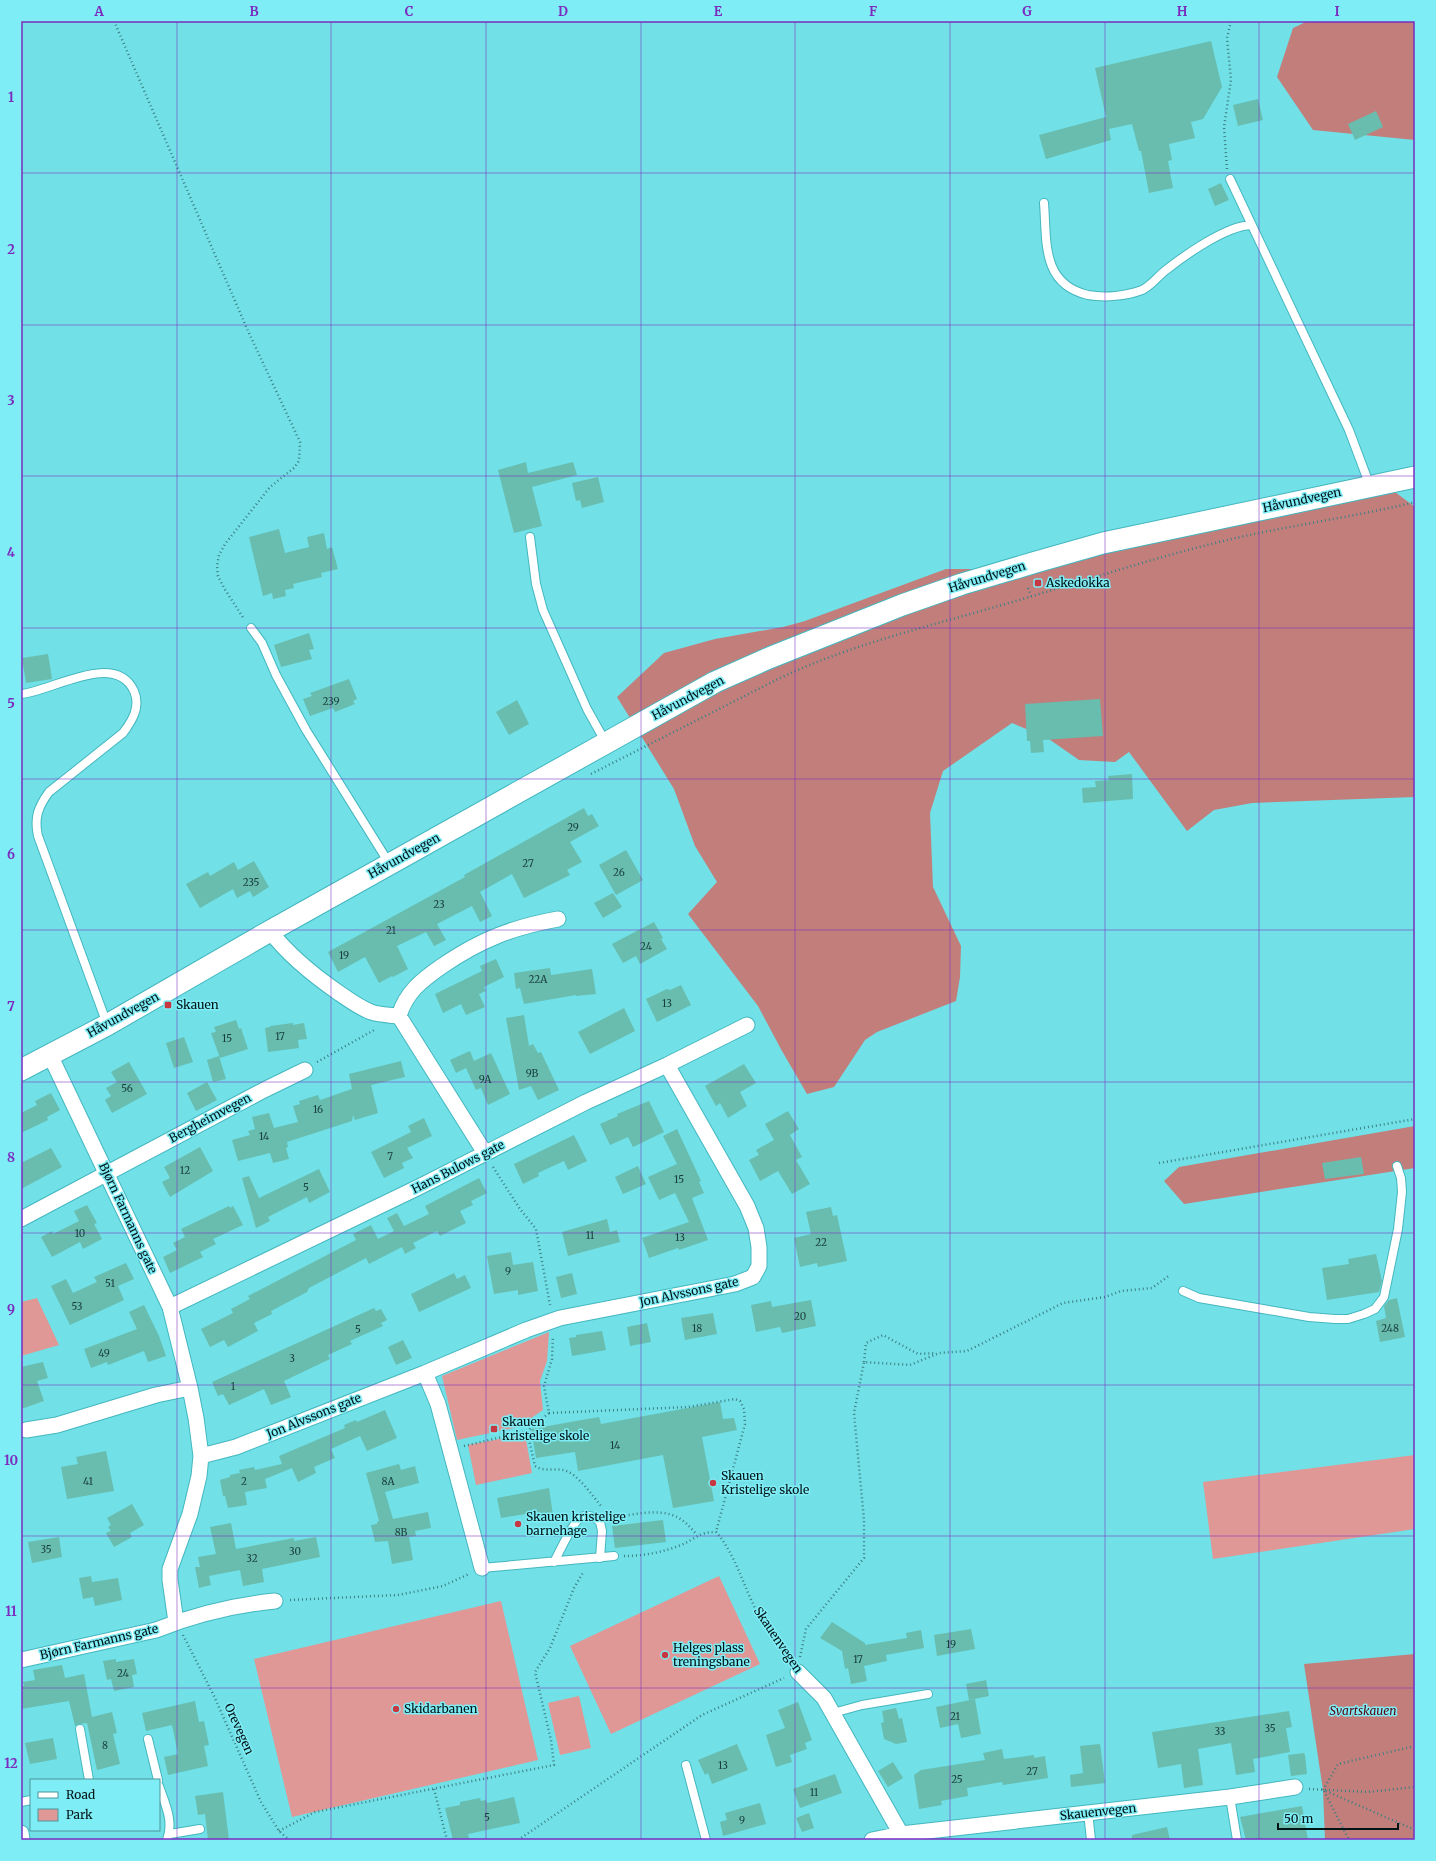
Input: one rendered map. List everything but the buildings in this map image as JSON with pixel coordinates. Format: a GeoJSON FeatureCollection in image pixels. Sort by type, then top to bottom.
{"type":"FeatureCollection","features":[{"type":"Feature","properties":{"kind":"main road","name":"Håvundvegen"},"geometry":{"type":"LineString","coordinates":[[21,1070],[107,1025],[270,931],[606,742],[715,682],[769,658],[902,605],[962,584],[1103,543],[1415,477]]}},
{"type":"Feature","properties":{"kind":"street"},"geometry":{"type":"LineString","coordinates":[[485,1153],[399,1016],[402,1004],[410,992],[419,983],[464,951],[508,931],[532,924],[558,919]]}},
{"type":"Feature","properties":{"kind":"street"},"geometry":{"type":"LineString","coordinates":[[270,931],[282,947],[294,959],[356,1004],[370,1012],[382,1015],[399,1016]]}},
{"type":"Feature","properties":{"kind":"street","name":"Hans Bulows gate"},"geometry":{"type":"LineString","coordinates":[[170,1308],[412,1191],[586,1102],[667,1065],[747,1025]]}},
{"type":"Feature","properties":{"kind":"street","name":"Bjørn Farmanns gate"},"geometry":{"type":"LineString","coordinates":[[50,1055],[170,1308],[190,1388],[202,1456],[190,1514],[170,1569],[170,1580],[176,1622]]}},
{"type":"Feature","properties":{"kind":"street","name":"Jon Alvssons gate"},"geometry":{"type":"LineString","coordinates":[[202,1456],[236,1447],[425,1373],[526,1330],[560,1318],[735,1284],[753,1277],[759,1266],[756,1228],[747,1206],[667,1065]]}},
{"type":"Feature","properties":{"kind":"street","name":"Bergheimvegen"},"geometry":{"type":"LineString","coordinates":[[21,1219],[264,1090],[305,1070]]}},
{"type":"Feature","properties":{"kind":"street"},"geometry":{"type":"LineString","coordinates":[[425,1373],[438,1404],[482,1568]]}},
{"type":"Feature","properties":{"kind":"street"},"geometry":{"type":"LineString","coordinates":[[26,1430],[57,1425],[156,1395],[190,1388]]}},
{"type":"Feature","properties":{"kind":"street","name":"Bjørn Farmanns gate"},"geometry":{"type":"LineString","coordinates":[[21,1660],[156,1630],[176,1622],[233,1607],[275,1601]]}},
{"type":"Feature","properties":{"kind":"street","name":"Skauenvegen"},"geometry":{"type":"LineString","coordinates":[[798,1672],[824,1698],[901,1834]]}},
{"type":"Feature","properties":{"kind":"street","name":"Skauenvegen"},"geometry":{"type":"LineString","coordinates":[[872,1840],[901,1834],[945,1835],[1088,1812],[1230,1797],[1295,1788]]}},
{"type":"Feature","properties":{"kind":"street"},"geometry":{"type":"LineString","coordinates":[[21,1833],[22,1840]]}},
{"type":"Feature","properties":{"kind":"lane"},"geometry":{"type":"LineString","coordinates":[[1230,179],[1349,430],[1371,486]]}},
{"type":"Feature","properties":{"kind":"lane"},"geometry":{"type":"LineString","coordinates":[[1044,203],[1048,256],[1055,274],[1062,282],[1076,292],[1092,296],[1124,295],[1144,289],[1178,261],[1218,236],[1251,225]]}},
{"type":"Feature","properties":{"kind":"lane"},"geometry":{"type":"LineString","coordinates":[[530,537],[532,561],[543,610],[587,709],[606,742]]}},
{"type":"Feature","properties":{"kind":"lane"},"geometry":{"type":"LineString","coordinates":[[251,628],[262,643],[276,675],[310,736],[390,864]]}},
{"type":"Feature","properties":{"kind":"lane"},"geometry":{"type":"LineString","coordinates":[[21,694],[40,690],[84,676],[106,674],[115,676],[129,683],[136,697],[135,713],[131,722],[122,733],[49,792],[42,802],[36,818],[38,836],[107,1025]]}},
{"type":"Feature","properties":{"kind":"lane"},"geometry":{"type":"LineString","coordinates":[[1183,1291],[1199,1298],[1309,1317],[1348,1319],[1364,1314],[1375,1308],[1384,1297],[1398,1229],[1402,1192],[1401,1178],[1396,1166]]}},
{"type":"Feature","properties":{"kind":"lane"},"geometry":{"type":"LineString","coordinates":[[554,1562],[580,1518],[591,1516],[600,1522],[602,1531],[600,1558]]}},
{"type":"Feature","properties":{"kind":"lane"},"geometry":{"type":"LineString","coordinates":[[482,1568],[614,1556]]}},
{"type":"Feature","properties":{"kind":"lane"},"geometry":{"type":"LineString","coordinates":[[832,1714],[862,1705],[928,1694]]}},
{"type":"Feature","properties":{"kind":"lane"},"geometry":{"type":"LineString","coordinates":[[80,1729],[89,1779]]}},
{"type":"Feature","properties":{"kind":"lane"},"geometry":{"type":"LineString","coordinates":[[148,1739],[158,1779]]}},
{"type":"Feature","properties":{"kind":"lane"},"geometry":{"type":"LineString","coordinates":[[686,1765],[706,1840]]}},
{"type":"Feature","properties":{"kind":"lane"},"geometry":{"type":"LineString","coordinates":[[160,1789],[169,1816],[168,1837],[200,1828]]}},
{"type":"Feature","properties":{"kind":"lane"},"geometry":{"type":"LineString","coordinates":[[1230,1797],[1238,1840]]}},
{"type":"Feature","properties":{"kind":"lane"},"geometry":{"type":"LineString","coordinates":[[1088,1812],[1092,1840]]}},
{"type":"Feature","properties":{"kind":"path"},"geometry":{"type":"LineString","coordinates":[[114,21],[245,324],[300,442],[299,462],[294,468],[270,486],[229,538],[219,555],[217,566],[218,576],[224,588],[251,628]]}},
{"type":"Feature","properties":{"kind":"path"},"geometry":{"type":"LineString","coordinates":[[1230,179],[1227,169],[1224,127],[1231,80],[1227,38],[1231,21]]}},
{"type":"Feature","properties":{"kind":"path","name":"Håvundvegen"},"geometry":{"type":"LineString","coordinates":[[778,678],[806,666],[925,625],[1031,596],[1155,558],[1222,542],[1415,502]]}},
{"type":"Feature","properties":{"kind":"path"},"geometry":{"type":"LineString","coordinates":[[1028,588],[1031,596]]}},
{"type":"Feature","properties":{"kind":"path"},"geometry":{"type":"LineString","coordinates":[[305,1070],[399,1016]]}},
{"type":"Feature","properties":{"kind":"path"},"geometry":{"type":"LineString","coordinates":[[1159,1163],[1415,1118]]}},
{"type":"Feature","properties":{"kind":"path"},"geometry":{"type":"LineString","coordinates":[[518,1840],[702,1715],[798,1672],[806,1629],[864,1558],[864,1520],[854,1413],[864,1362],[866,1343],[883,1335],[918,1354],[967,1351],[1063,1303],[1105,1297],[1121,1291],[1152,1288],[1170,1275]]}},
{"type":"Feature","properties":{"kind":"path"},"geometry":{"type":"LineString","coordinates":[[864,1362],[910,1365],[939,1353]]}},
{"type":"Feature","properties":{"kind":"path"},"geometry":{"type":"LineString","coordinates":[[549,1413],[688,1407],[735,1400],[740,1401],[744,1409],[745,1424],[716,1532],[697,1535],[683,1544],[662,1551],[631,1556],[614,1556]]}},
{"type":"Feature","properties":{"kind":"path"},"geometry":{"type":"LineString","coordinates":[[527,1431],[535,1466],[544,1470],[562,1470],[572,1474],[610,1518]]}},
{"type":"Feature","properties":{"kind":"path"},"geometry":{"type":"LineString","coordinates":[[597,1519],[659,1512],[668,1514],[686,1522],[697,1535]]}},
{"type":"Feature","properties":{"kind":"path","name":"Skauenvegen"},"geometry":{"type":"LineString","coordinates":[[716,1532],[722,1539],[737,1567],[760,1617],[798,1672]]}},
{"type":"Feature","properties":{"kind":"path"},"geometry":{"type":"LineString","coordinates":[[279,1831],[315,1812],[554,1766],[551,1740],[536,1672],[550,1648],[574,1588],[590,1559]]}},
{"type":"Feature","properties":{"kind":"path"},"geometry":{"type":"LineString","coordinates":[[275,1601],[398,1595],[443,1586],[482,1568]]}},
{"type":"Feature","properties":{"kind":"path","name":"Orevegen"},"geometry":{"type":"LineString","coordinates":[[176,1622],[214,1696],[261,1802],[279,1831],[289,1840]]}},
{"type":"Feature","properties":{"kind":"path"},"geometry":{"type":"LineString","coordinates":[[1323,1790],[1338,1764],[1415,1746]]}},
{"type":"Feature","properties":{"kind":"path"},"geometry":{"type":"LineString","coordinates":[[1295,1788],[1368,1792],[1415,1787]]}},
{"type":"Feature","properties":{"kind":"path"},"geometry":{"type":"LineString","coordinates":[[434,1789],[447,1840]]}},
{"type":"Feature","properties":{"kind":"path"},"geometry":{"type":"LineString","coordinates":[[1323,1790],[1415,1830]]}},
{"type":"Feature","properties":{"kind":"path"},"geometry":{"type":"LineString","coordinates":[[1323,1790],[1349,1840]]}},
{"type":"Feature","properties":{"kind":"green space"},"geometry":{"type":"Polygon","coordinates":[[[1308,21],[1415,21],[1415,140],[1313,130],[1277,77],[1293,28],[1308,21]]]}},
{"type":"Feature","properties":{"kind":"green space"},"geometry":{"type":"Polygon","coordinates":[[[1365,476],[1391,489],[1415,507],[1415,797],[1252,803],[1214,810],[1187,831],[1129,752],[1115,762],[1079,760],[1046,737],[1012,723],[943,771],[930,813],[933,887],[961,946],[960,977],[956,1001],[877,1032],[865,1040],[834,1087],[807,1094],[758,1006],[688,914],[717,882],[695,846],[674,789],[617,697],[664,653],[715,639],[783,627],[805,621],[946,569],[983,569],[1070,541],[1365,476]]]}},
{"type":"Feature","properties":{"kind":"green space"},"geometry":{"type":"Polygon","coordinates":[[[1415,1126],[1415,1168],[1184,1204],[1164,1181],[1179,1167],[1415,1126]]]}},
{"type":"Feature","properties":{"kind":"green space"},"geometry":{"type":"Polygon","coordinates":[[[37,1298],[59,1345],[21,1356],[21,1302],[37,1298]]]}},
{"type":"Feature","properties":{"kind":"green space"},"geometry":{"type":"Polygon","coordinates":[[[549,1332],[547,1361],[540,1381],[543,1410],[518,1427],[457,1440],[442,1376],[549,1332]]]}},
{"type":"Feature","properties":{"kind":"green space"},"geometry":{"type":"Polygon","coordinates":[[[525,1434],[532,1473],[476,1485],[468,1445],[525,1434]]]}},
{"type":"Feature","properties":{"kind":"green space"},"geometry":{"type":"Polygon","coordinates":[[[1415,1455],[1415,1529],[1213,1559],[1203,1482],[1415,1455]]]}},
{"type":"Feature","properties":{"kind":"green space","name":"Helges plass treningsbane"},"geometry":{"type":"Polygon","coordinates":[[[719,1576],[760,1664],[611,1734],[570,1646],[719,1576]]]}},
{"type":"Feature","properties":{"kind":"green space","name":"Skidarbanen"},"geometry":{"type":"Polygon","coordinates":[[[501,1601],[538,1760],[292,1817],[254,1659],[501,1601]]]}},
{"type":"Feature","properties":{"kind":"green space","name":"Svartskauen"},"geometry":{"type":"Polygon","coordinates":[[[1415,1654],[1415,1840],[1325,1840],[1323,1790],[1304,1664],[1415,1654]]]}},
{"type":"Feature","properties":{"kind":"green space"},"geometry":{"type":"Polygon","coordinates":[[[579,1696],[591,1748],[560,1755],[548,1703],[579,1696]]]}},
{"type":"Feature","properties":{"kind":"place","name":"Askedokka"},"geometry":{"type":"Point","coordinates":[1038,583]}},
{"type":"Feature","properties":{"kind":"place","name":"Skauen"},"geometry":{"type":"Point","coordinates":[168,1005]}},
{"type":"Feature","properties":{"kind":"place","name":"Skauen kristelige skole"},"geometry":{"type":"Point","coordinates":[494,1429]}},
{"type":"Feature","properties":{"kind":"place","name":"Skauen Kristelige skole"},"geometry":{"type":"Point","coordinates":[713,1483]}},
{"type":"Feature","properties":{"kind":"place","name":"Skauen kristelige barnehage"},"geometry":{"type":"Point","coordinates":[518,1524]}},
{"type":"Feature","properties":{"kind":"place","name":"Helges plass treningsbane"},"geometry":{"type":"Point","coordinates":[665,1655]}},
{"type":"Feature","properties":{"kind":"place","name":"Skidarbanen"},"geometry":{"type":"Point","coordinates":[396,1709]}}]}
